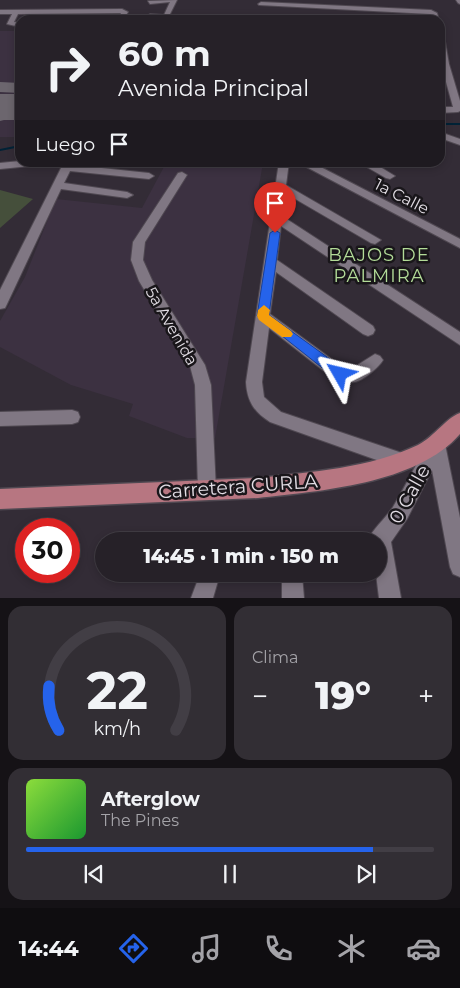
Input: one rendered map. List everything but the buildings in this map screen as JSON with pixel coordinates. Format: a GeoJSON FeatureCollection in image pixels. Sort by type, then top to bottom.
{"type":"FeatureCollection","features":[{"type":"Feature","properties":{"kind":"main road","name":"Carretera CURLA"},"geometry":{"type":"LineString","coordinates":[[0,499],[50,494],[207,490],[300,485],[377,469],[402,461],[436,444],[460,421]]}},
{"type":"Feature","properties":{"kind":"street"},"geometry":{"type":"LineString","coordinates":[[150,2],[172,0],[167,15]]}},
{"type":"Feature","properties":{"kind":"street"},"geometry":{"type":"LineString","coordinates":[[380,0],[384,10]]}},
{"type":"Feature","properties":{"kind":"street"},"geometry":{"type":"LineString","coordinates":[[254,15],[262,2],[384,10],[416,15]]}},
{"type":"Feature","properties":{"kind":"street"},"geometry":{"type":"LineString","coordinates":[[67,11],[73,6]]}},
{"type":"Feature","properties":{"kind":"street"},"geometry":{"type":"LineString","coordinates":[[46,15],[50,11]]}},
{"type":"Feature","properties":{"kind":"street"},"geometry":{"type":"LineString","coordinates":[[0,12],[122,11],[125,12],[123,15]]}},
{"type":"Feature","properties":{"kind":"street"},"geometry":{"type":"LineString","coordinates":[[257,11],[359,15]]}},
{"type":"Feature","properties":{"kind":"street"},"geometry":{"type":"LineString","coordinates":[[15,25],[10,24],[16,12]]}},
{"type":"Feature","properties":{"kind":"street"},"geometry":{"type":"LineString","coordinates":[[445,61],[451,86],[445,99]]}},
{"type":"Feature","properties":{"kind":"street"},"geometry":{"type":"LineString","coordinates":[[451,86],[460,82]]}},
{"type":"Feature","properties":{"kind":"street"},"geometry":{"type":"LineString","coordinates":[[445,137],[460,142]]}},
{"type":"Feature","properties":{"kind":"street"},"geometry":{"type":"LineString","coordinates":[[0,166],[15,165]]}},
{"type":"Feature","properties":{"kind":"street"},"geometry":{"type":"LineString","coordinates":[[2,298],[67,167]]}},
{"type":"Feature","properties":{"kind":"street"},"geometry":{"type":"LineString","coordinates":[[83,167],[148,176]]}},
{"type":"Feature","properties":{"kind":"street"},"geometry":{"type":"LineString","coordinates":[[284,167],[254,382],[254,396],[262,408],[276,417],[402,461]]}},
{"type":"Feature","properties":{"kind":"street","name":"1a Calle"},"geometry":{"type":"LineString","coordinates":[[312,167],[460,244]]}},
{"type":"Feature","properties":{"kind":"street"},"geometry":{"type":"LineString","coordinates":[[373,167],[390,176]]}},
{"type":"Feature","properties":{"kind":"street","name":"5a Avenida"},"geometry":{"type":"LineString","coordinates":[[182,175],[139,242],[137,260],[146,280],[197,365],[203,385],[207,490]]}},
{"type":"Feature","properties":{"kind":"street"},"geometry":{"type":"LineString","coordinates":[[58,185],[127,195]]}},
{"type":"Feature","properties":{"kind":"street"},"geometry":{"type":"LineString","coordinates":[[282,187],[375,240]]}},
{"type":"Feature","properties":{"kind":"street"},"geometry":{"type":"LineString","coordinates":[[277,218],[460,339]]}},
{"type":"Feature","properties":{"kind":"street"},"geometry":{"type":"LineString","coordinates":[[271,262],[368,330]]}},
{"type":"Feature","properties":{"kind":"street"},"geometry":{"type":"LineString","coordinates":[[263,316],[340,374],[353,376],[375,360]]}},
{"type":"Feature","properties":{"kind":"street"},"geometry":{"type":"LineString","coordinates":[[0,419],[72,418]]}},
{"type":"Feature","properties":{"kind":"street"},"geometry":{"type":"LineString","coordinates":[[436,444],[460,567]]}},
{"type":"Feature","properties":{"kind":"street","name":"0 Calle"},"geometry":{"type":"LineString","coordinates":[[386,532],[394,523],[436,444]]}},
{"type":"Feature","properties":{"kind":"street"},"geometry":{"type":"LineString","coordinates":[[202,598],[207,582]]}},
{"type":"Feature","properties":{"kind":"street"},"geometry":{"type":"LineString","coordinates":[[292,582],[293,598]]}},
{"type":"Feature","properties":{"kind":"street"},"geometry":{"type":"LineString","coordinates":[[387,582],[390,598]]}},
{"type":"Feature","properties":{"kind":"shaded area"},"geometry":{"type":"Polygon","coordinates":[[[0,31],[15,31],[15,137],[0,137],[0,31]]]}},
{"type":"Feature","properties":{"kind":"shaded area"},"geometry":{"type":"Polygon","coordinates":[[[164,167],[262,167],[215,438],[187,438],[129,416],[133,404],[71,385],[0,347],[0,321],[25,277],[56,199],[142,208],[164,167]]]}},
{"type":"Feature","properties":{"kind":"green space"},"geometry":{"type":"Polygon","coordinates":[[[0,190],[33,199],[0,228],[0,190]]]}},
{"type":"Feature","properties":{"kind":"waterway"},"geometry":{"type":"LineString","coordinates":[[445,124],[460,124]]}},
{"type":"Feature","properties":{"kind":"waterway"},"geometry":{"type":"LineString","coordinates":[[0,150],[15,147]]}},
{"type":"Feature","properties":{"kind":"taxiway"},"geometry":{"type":"LineString","coordinates":[[0,87],[15,88]]}},
{"type":"Feature","properties":{"kind":"taxiway"},"geometry":{"type":"LineString","coordinates":[[0,116],[15,112]]}},
{"type":"Feature","properties":{"kind":"runway"},"geometry":{"type":"LineString","coordinates":[[0,107],[15,107]]}},
{"type":"Feature","properties":{"kind":"slow traffic"},"geometry":{"type":"LineString","coordinates":[[264,310],[263,316],[287,334]]}},
{"type":"Feature","properties":{"kind":"district","name":"BAJOS DE PALMIRA"},"geometry":{"type":"Point","coordinates":[379,265]}},
{"type":"Feature","properties":{"kind":"route"},"geometry":{"type":"LineString","coordinates":[[275,233],[263,316],[340,374]]}}]}
